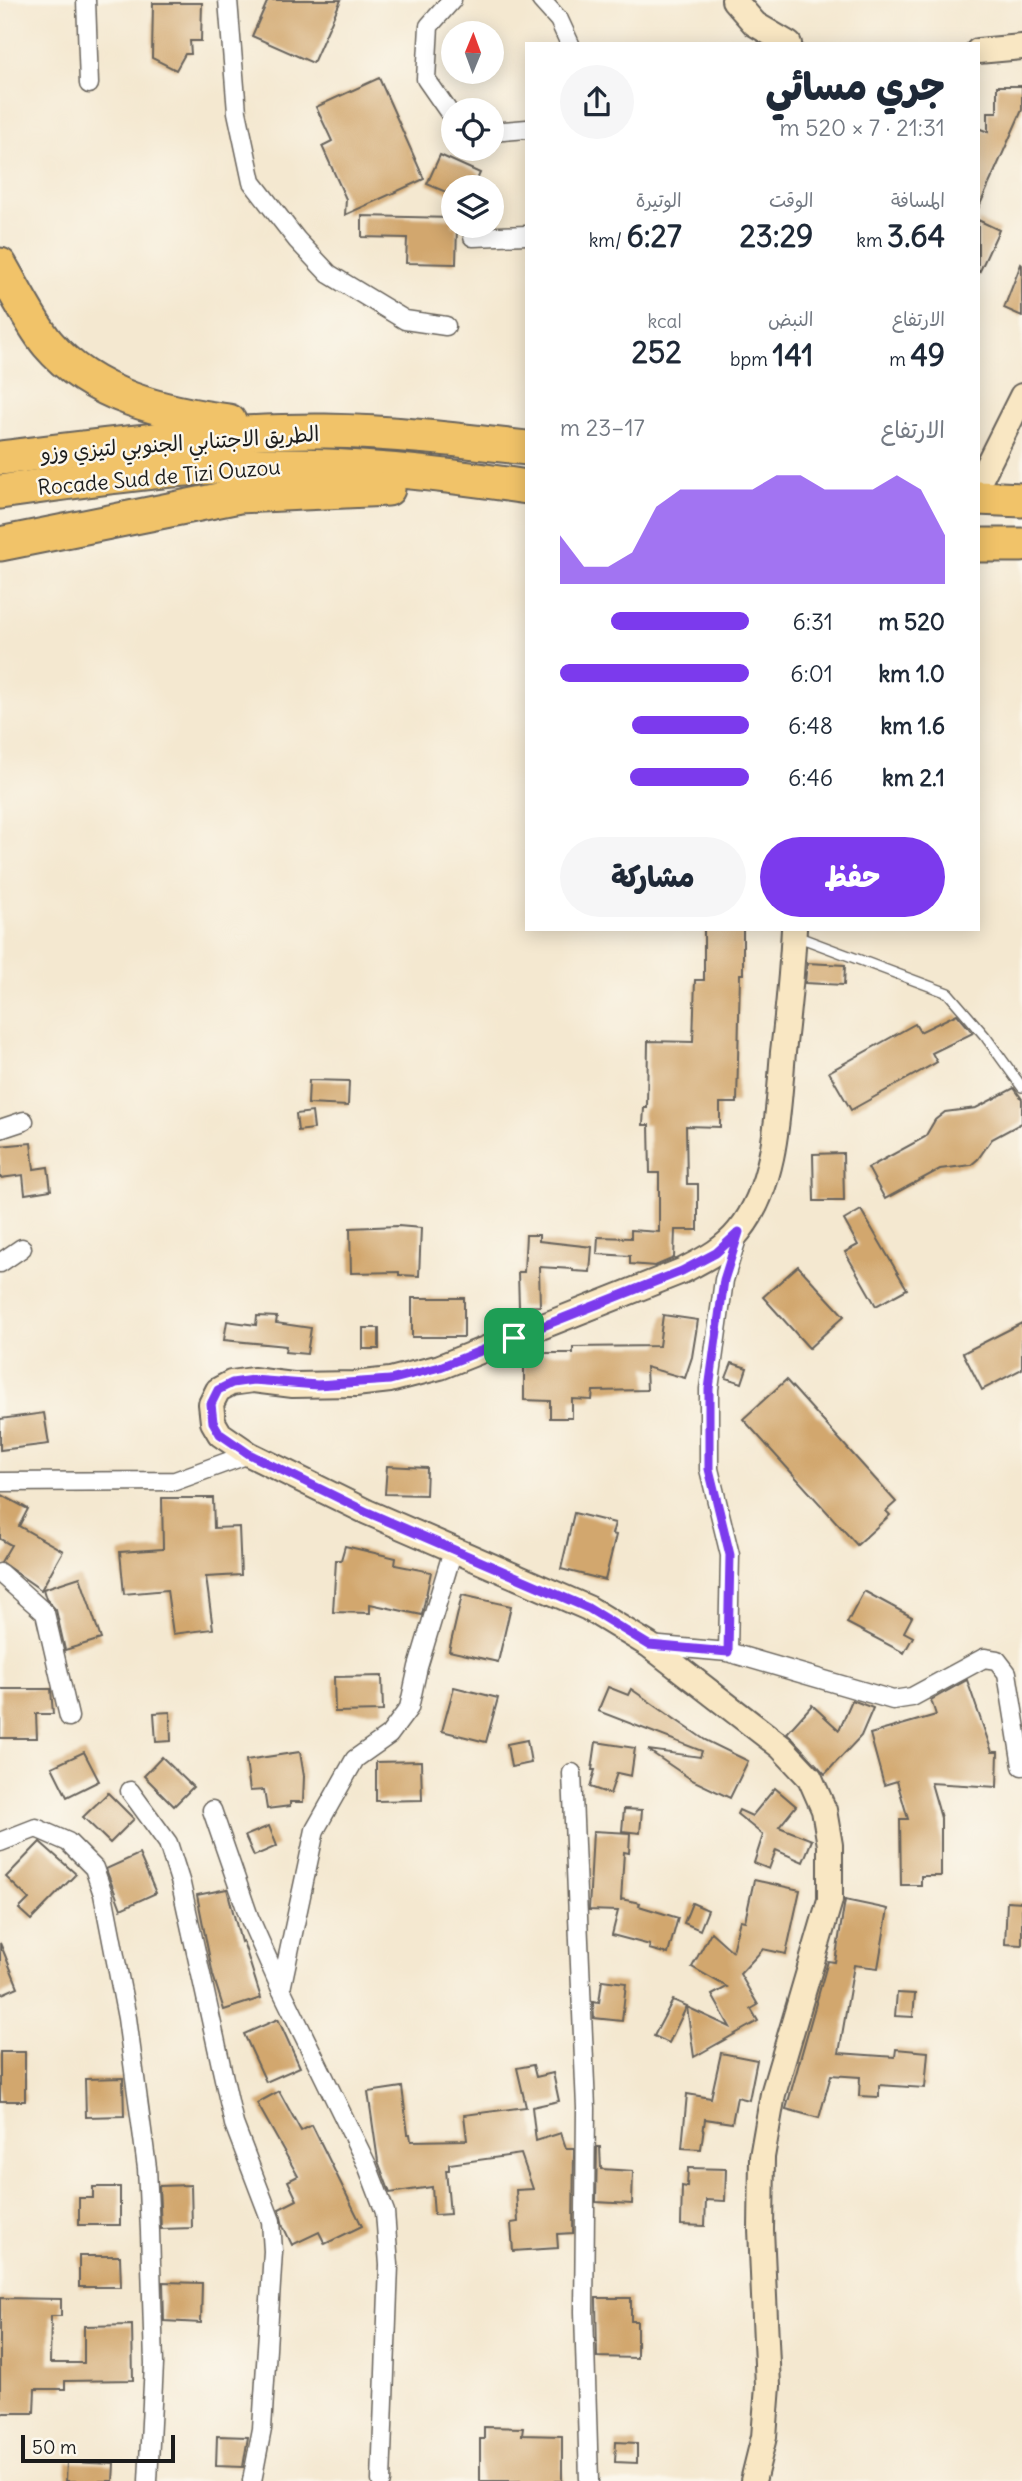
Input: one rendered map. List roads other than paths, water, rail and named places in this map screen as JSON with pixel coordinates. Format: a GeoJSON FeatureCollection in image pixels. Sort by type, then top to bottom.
{"type":"FeatureCollection","features":[{"type":"Feature","properties":{"kind":"highway"},"geometry":{"type":"LineString","coordinates":[[0,265],[48,344],[75,369],[103,387],[139,402],[192,416],[322,431]]}},
{"type":"Feature","properties":{"kind":"highway","name":"الطريق الاجتنابي الجنوبي لتيزي وزو"},"geometry":{"type":"LineString","coordinates":[[0,458],[197,437],[322,431],[525,448]]}},
{"type":"Feature","properties":{"kind":"highway","name":"Rocade Sud de Tizi Ouzou"},"geometry":{"type":"LineString","coordinates":[[0,492],[83,480],[272,465],[380,470],[515,485]]}},
{"type":"Feature","properties":{"kind":"highway"},"geometry":{"type":"LineString","coordinates":[[0,544],[239,496],[515,485]]}},
{"type":"Feature","properties":{"kind":"highway"},"geometry":{"type":"LineString","coordinates":[[980,498],[1022,500]]}},
{"type":"Feature","properties":{"kind":"highway"},"geometry":{"type":"LineString","coordinates":[[980,544],[1022,545]]}},
{"type":"Feature","properties":{"kind":"main road"},"geometry":{"type":"LineString","coordinates":[[734,0],[755,24],[786,42]]}},
{"type":"Feature","properties":{"kind":"main road"},"geometry":{"type":"LineString","coordinates":[[980,51],[1022,47]]}},
{"type":"Feature","properties":{"kind":"main road"},"geometry":{"type":"LineString","coordinates":[[980,480],[1022,396]]}},
{"type":"Feature","properties":{"kind":"main road"},"geometry":{"type":"LineString","coordinates":[[753,2481],[764,2437],[768,2386],[761,2229],[762,2157],[773,2094],[830,1900],[830,1845],[824,1810],[810,1778],[781,1747],[649,1645],[588,1608],[367,1512],[249,1454],[220,1434],[213,1422],[211,1404],[218,1390],[232,1383],[253,1380],[293,1385],[355,1384],[390,1380],[440,1367],[682,1271],[716,1253],[739,1232],[758,1202],[767,1171],[777,1113],[794,932]]}},
{"type":"Feature","properties":{"kind":"street"},"geometry":{"type":"LineString","coordinates":[[86,0],[89,84]]}},
{"type":"Feature","properties":{"kind":"street"},"geometry":{"type":"LineString","coordinates":[[228,0],[237,112],[252,182],[297,240],[329,274],[405,320],[446,326]]}},
{"type":"Feature","properties":{"kind":"street"},"geometry":{"type":"LineString","coordinates":[[441,101],[426,79],[429,26],[452,0]]}},
{"type":"Feature","properties":{"kind":"street"},"geometry":{"type":"LineString","coordinates":[[541,0],[559,20],[569,42]]}},
{"type":"Feature","properties":{"kind":"street"},"geometry":{"type":"LineString","coordinates":[[504,131],[525,129]]}},
{"type":"Feature","properties":{"kind":"street"},"geometry":{"type":"LineString","coordinates":[[504,236],[525,235]]}},
{"type":"Feature","properties":{"kind":"street"},"geometry":{"type":"LineString","coordinates":[[0,1129],[24,1121]]}},
{"type":"Feature","properties":{"kind":"street"},"geometry":{"type":"LineString","coordinates":[[728,1652],[730,1555],[709,1469],[709,1389],[724,1280],[739,1232]]}},
{"type":"Feature","properties":{"kind":"street"},"geometry":{"type":"LineString","coordinates":[[0,1263],[22,1248]]}},
{"type":"Feature","properties":{"kind":"street"},"geometry":{"type":"LineString","coordinates":[[0,1482],[175,1480],[249,1454]]}},
{"type":"Feature","properties":{"kind":"street"},"geometry":{"type":"LineString","coordinates":[[281,1989],[315,1830],[355,1759],[389,1735],[409,1708],[418,1667],[453,1550]]}},
{"type":"Feature","properties":{"kind":"street"},"geometry":{"type":"LineString","coordinates":[[0,1573],[45,1613],[69,1717]]}},
{"type":"Feature","properties":{"kind":"street"},"geometry":{"type":"LineString","coordinates":[[649,1645],[728,1652],[893,1700],[912,1697],[984,1658],[997,1660],[1007,1674],[1022,1766]]}},
{"type":"Feature","properties":{"kind":"street"},"geometry":{"type":"LineString","coordinates":[[572,1773],[586,2108],[584,2312],[589,2481]]}},
{"type":"Feature","properties":{"kind":"street"},"geometry":{"type":"LineString","coordinates":[[130,1791],[168,1843],[180,1884],[234,2124],[271,2221],[273,2251],[262,2429],[252,2481]]}},
{"type":"Feature","properties":{"kind":"street"},"geometry":{"type":"LineString","coordinates":[[212,1810],[249,1917],[367,2165],[385,2212],[388,2265],[382,2481]]}},
{"type":"Feature","properties":{"kind":"street"},"geometry":{"type":"LineString","coordinates":[[0,1842],[36,1828],[68,1842],[94,1868],[103,1894],[127,2018],[147,2168],[154,2364],[148,2481]]}},
{"type":"Feature","properties":{"kind":"lane"},"geometry":{"type":"LineString","coordinates":[[794,932],[948,993],[985,1036],[1022,1087]]}}]}
